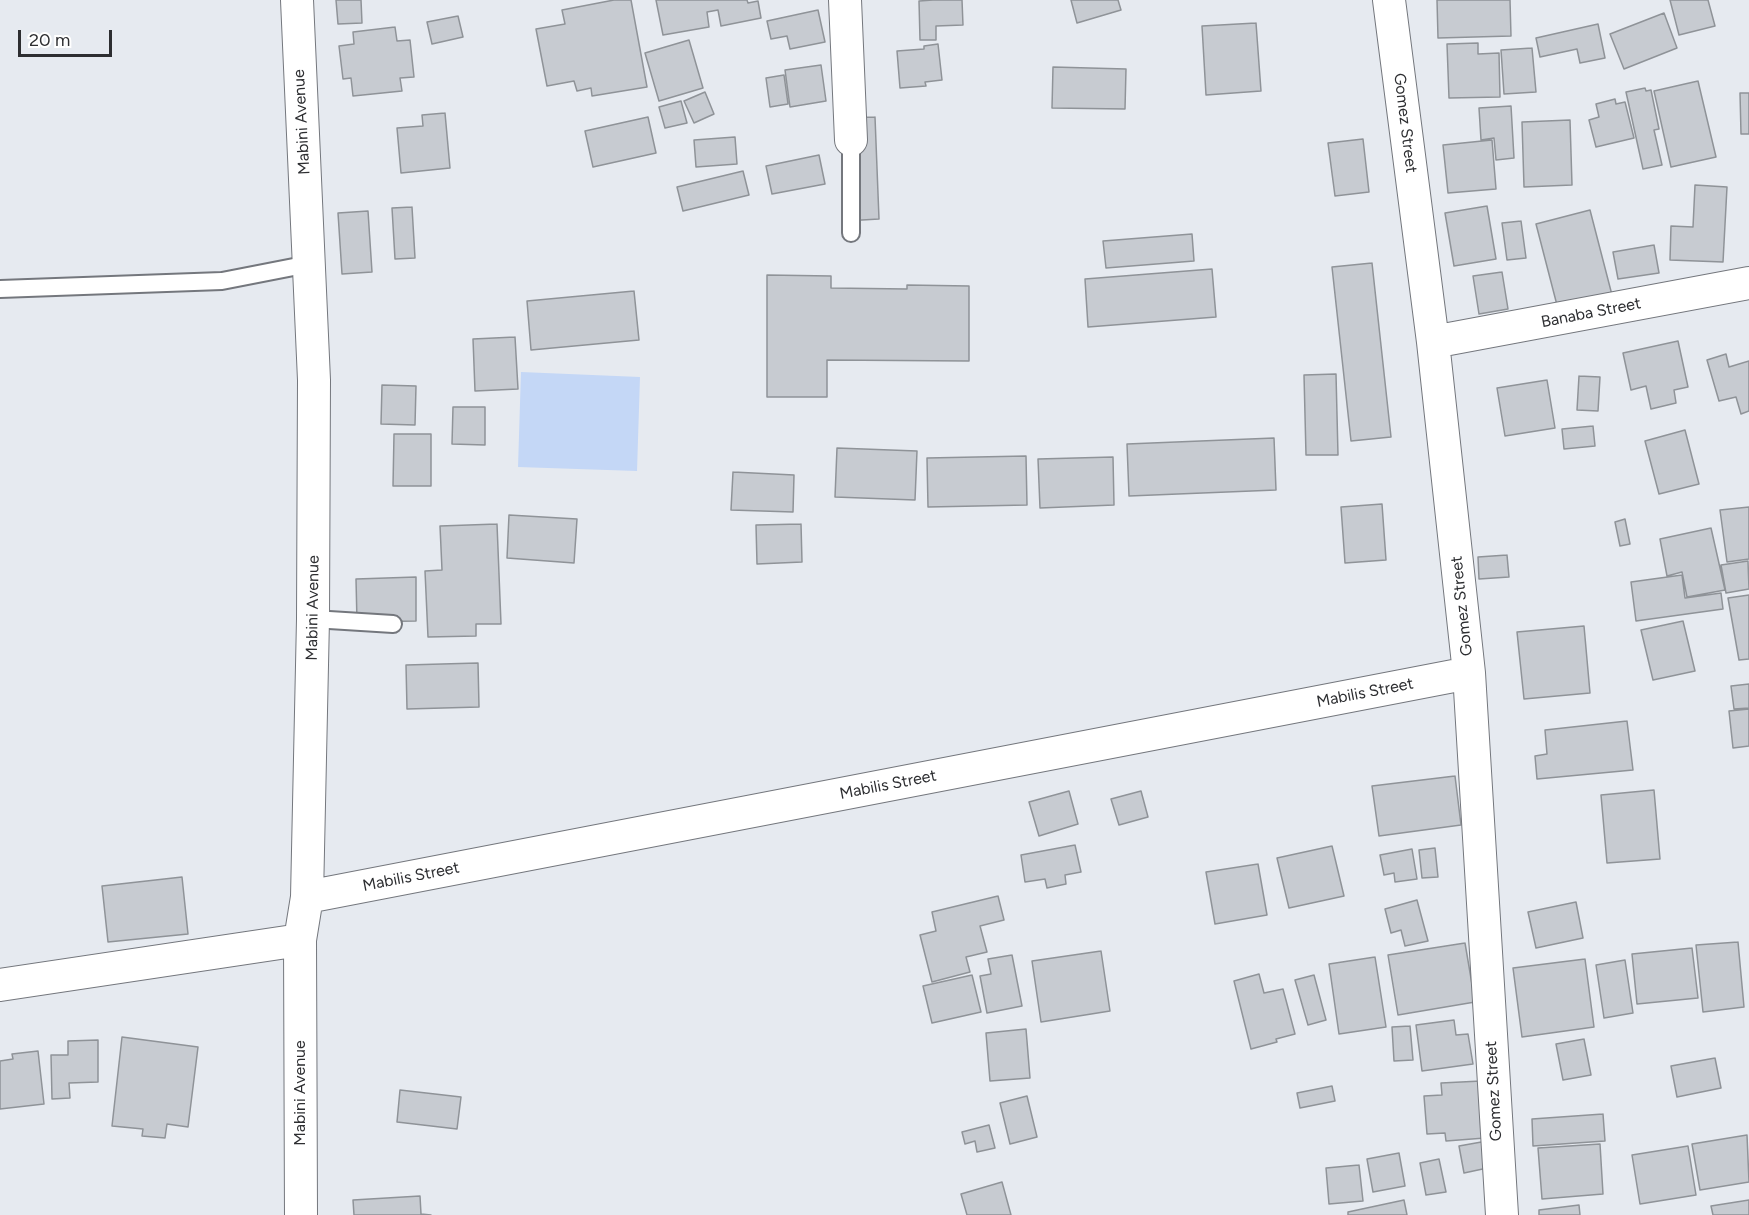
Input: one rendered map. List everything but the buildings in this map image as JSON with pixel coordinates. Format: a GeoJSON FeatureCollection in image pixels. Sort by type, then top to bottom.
{"type":"FeatureCollection","features":[{"type":"Feature","properties":{"kind":"street","name":"Mabini Avenue"},"geometry":{"type":"LineString","coordinates":[[297,0],[314,380],[313,619],[307,897],[300,940],[301,1215]]}},
{"type":"Feature","properties":{"kind":"street"},"geometry":{"type":"LineString","coordinates":[[845,0],[852,140]]}},
{"type":"Feature","properties":{"kind":"street","name":"Gomez Street"},"geometry":{"type":"LineString","coordinates":[[1389,0],[1433,342],[1469,673],[1502,1215]]}},
{"type":"Feature","properties":{"kind":"street","name":"Banaba Street"},"geometry":{"type":"LineString","coordinates":[[1433,342],[1749,283]]}},
{"type":"Feature","properties":{"kind":"street","name":"Mabilis Street"},"geometry":{"type":"LineString","coordinates":[[307,897],[1469,673]]}},
{"type":"Feature","properties":{"kind":"street"},"geometry":{"type":"LineString","coordinates":[[0,985],[300,940]]}},
{"type":"Feature","properties":{"kind":"lane"},"geometry":{"type":"LineString","coordinates":[[851,233],[852,140]]}},
{"type":"Feature","properties":{"kind":"lane"},"geometry":{"type":"LineString","coordinates":[[0,289],[222,281],[309,264]]}},
{"type":"Feature","properties":{"kind":"lane"},"geometry":{"type":"LineString","coordinates":[[313,619],[393,624]]}},
{"type":"Feature","properties":{"kind":"shaded area"},"geometry":{"type":"Polygon","coordinates":[[[521,372],[640,377],[637,471],[518,467],[521,372]]]}}]}
